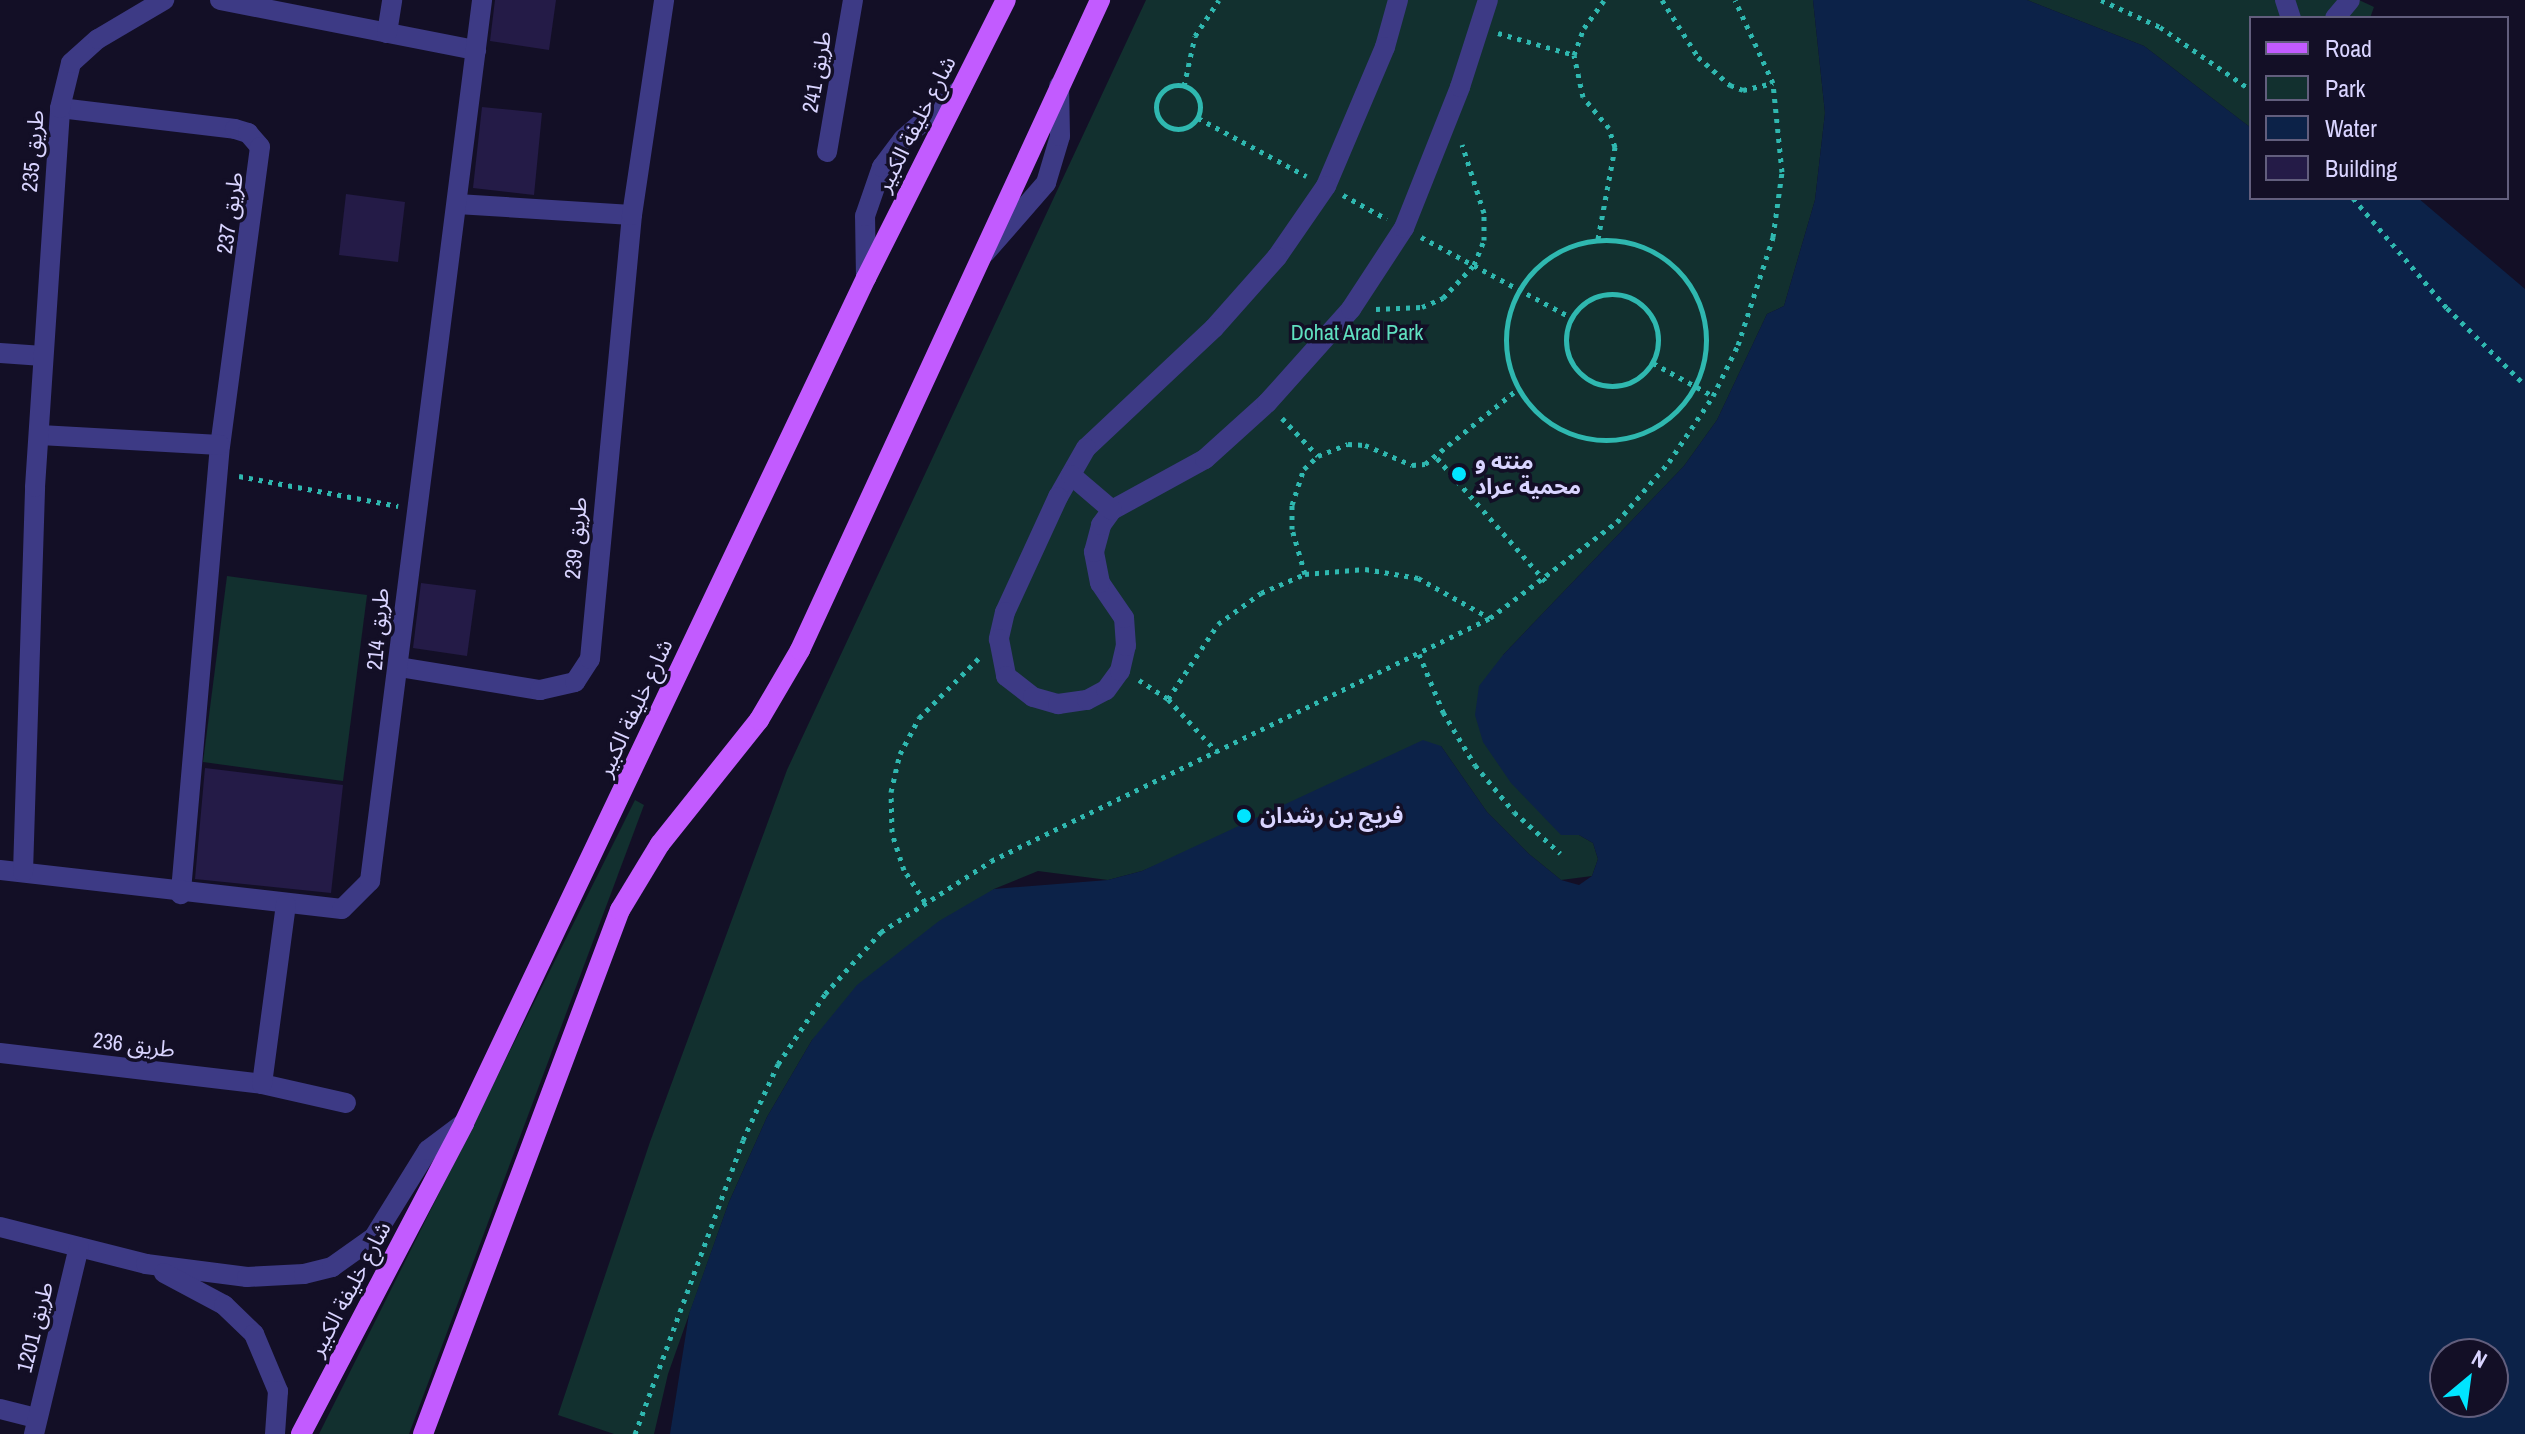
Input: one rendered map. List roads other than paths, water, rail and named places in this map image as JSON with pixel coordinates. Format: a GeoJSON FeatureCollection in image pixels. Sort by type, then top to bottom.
{"type":"FeatureCollection","features":[{"type":"Feature","properties":{"kind":"main road","name":"شارع خليفة الكبير"},"geometry":{"type":"LineString","coordinates":[[301,1434],[464,1123],[866,278],[1006,0]]}},
{"type":"Feature","properties":{"kind":"main road"},"geometry":{"type":"LineString","coordinates":[[423,1434],[620,910],[660,844],[759,720],[793,662],[1100,0]]}},
{"type":"Feature","properties":{"kind":"street","name":"طريق 235"},"geometry":{"type":"LineString","coordinates":[[23,872],[43,356],[60,108],[71,63],[98,39],[164,0]]}},
{"type":"Feature","properties":{"kind":"street"},"geometry":{"type":"LineString","coordinates":[[220,0],[476,50]]}},
{"type":"Feature","properties":{"kind":"street"},"geometry":{"type":"LineString","coordinates":[[387,33],[392,0]]}},
{"type":"Feature","properties":{"kind":"street","name":"طريق 214"},"geometry":{"type":"LineString","coordinates":[[0,870],[181,894],[342,909],[370,881],[482,0]]}},
{"type":"Feature","properties":{"kind":"street","name":"طريق 239"},"geometry":{"type":"LineString","coordinates":[[399,667],[540,690],[567,686],[584,672],[590,659],[632,215],[664,0]]}},
{"type":"Feature","properties":{"kind":"street","name":"طريق 241"},"geometry":{"type":"LineString","coordinates":[[827,152],[853,0]]}},
{"type":"Feature","properties":{"kind":"street"},"geometry":{"type":"LineString","coordinates":[[1398,0],[1385,47],[1318,198],[1266,269],[1214,328],[1086,448],[1071,475],[1005,612],[999,639],[1006,676],[1033,697],[1058,704],[1087,700],[1106,690],[1120,671],[1126,646],[1124,618],[1100,583],[1094,552],[1101,525],[1112,510],[1205,459],[1267,403],[1351,309],[1404,228],[1451,110],[1488,0]]}},
{"type":"Feature","properties":{"kind":"street"},"geometry":{"type":"LineString","coordinates":[[2337,16],[2350,0]]}},
{"type":"Feature","properties":{"kind":"street"},"geometry":{"type":"LineString","coordinates":[[977,261],[1046,183],[1060,136],[1059,83]]}},
{"type":"Feature","properties":{"kind":"street"},"geometry":{"type":"LineString","coordinates":[[866,278],[865,216],[878,175],[903,139],[961,89]]}},
{"type":"Feature","properties":{"kind":"street","name":"طريق 237"},"geometry":{"type":"LineString","coordinates":[[60,108],[235,129],[248,133],[260,147],[220,445],[181,894]]}},
{"type":"Feature","properties":{"kind":"street"},"geometry":{"type":"LineString","coordinates":[[457,204],[632,215]]}},
{"type":"Feature","properties":{"kind":"street"},"geometry":{"type":"LineString","coordinates":[[0,353],[43,356]]}},
{"type":"Feature","properties":{"kind":"street"},"geometry":{"type":"LineString","coordinates":[[40,435],[220,445]]}},
{"type":"Feature","properties":{"kind":"street"},"geometry":{"type":"LineString","coordinates":[[1071,475],[1112,510]]}},
{"type":"Feature","properties":{"kind":"street"},"geometry":{"type":"LineString","coordinates":[[262,1084],[286,905]]}},
{"type":"Feature","properties":{"kind":"street","name":"طريق 236"},"geometry":{"type":"LineString","coordinates":[[0,1053],[262,1084],[346,1103]]}},
{"type":"Feature","properties":{"kind":"street"},"geometry":{"type":"LineString","coordinates":[[0,1227],[146,1264],[262,1277],[332,1267],[374,1237],[428,1150],[464,1123]]}},
{"type":"Feature","properties":{"kind":"street","name":"طريق 1201"},"geometry":{"type":"LineString","coordinates":[[0,1409],[36,1426],[79,1247]]}},
{"type":"Feature","properties":{"kind":"street"},"geometry":{"type":"LineString","coordinates":[[146,1264],[224,1305],[254,1334],[278,1391],[275,1434]]}},
{"type":"Feature","properties":{"kind":"water"},"geometry":{"type":"Polygon","coordinates":[[[1813,0],[2027,0],[2144,46],[2249,126],[2249,200],[2420,200],[2525,289],[2525,1434],[670,1434],[689,1314],[729,1202],[767,1117],[812,1040],[857,985],[939,921],[994,889],[1108,880],[1142,871],[1423,740],[1441,746],[1487,812],[1529,854],[1561,880],[1579,885],[1592,876],[1598,859],[1593,843],[1579,835],[1561,835],[1511,783],[1483,742],[1475,715],[1479,686],[1503,655],[1684,466],[1717,420],[1767,314],[1784,306],[1815,200],[1825,113],[1813,0]]]}},
{"type":"Feature","properties":{"kind":"place","name":"منته و محمية عراد"},"geometry":{"type":"Point","coordinates":[1459,474]}},
{"type":"Feature","properties":{"kind":"place","name":"فريج بن رشدان"},"geometry":{"type":"Point","coordinates":[1244,816]}},
{"type":"Feature","properties":{"kind":"park label","name":"Dohat Arad Park"},"geometry":{"type":"Point","coordinates":[1357,333]}}]}
